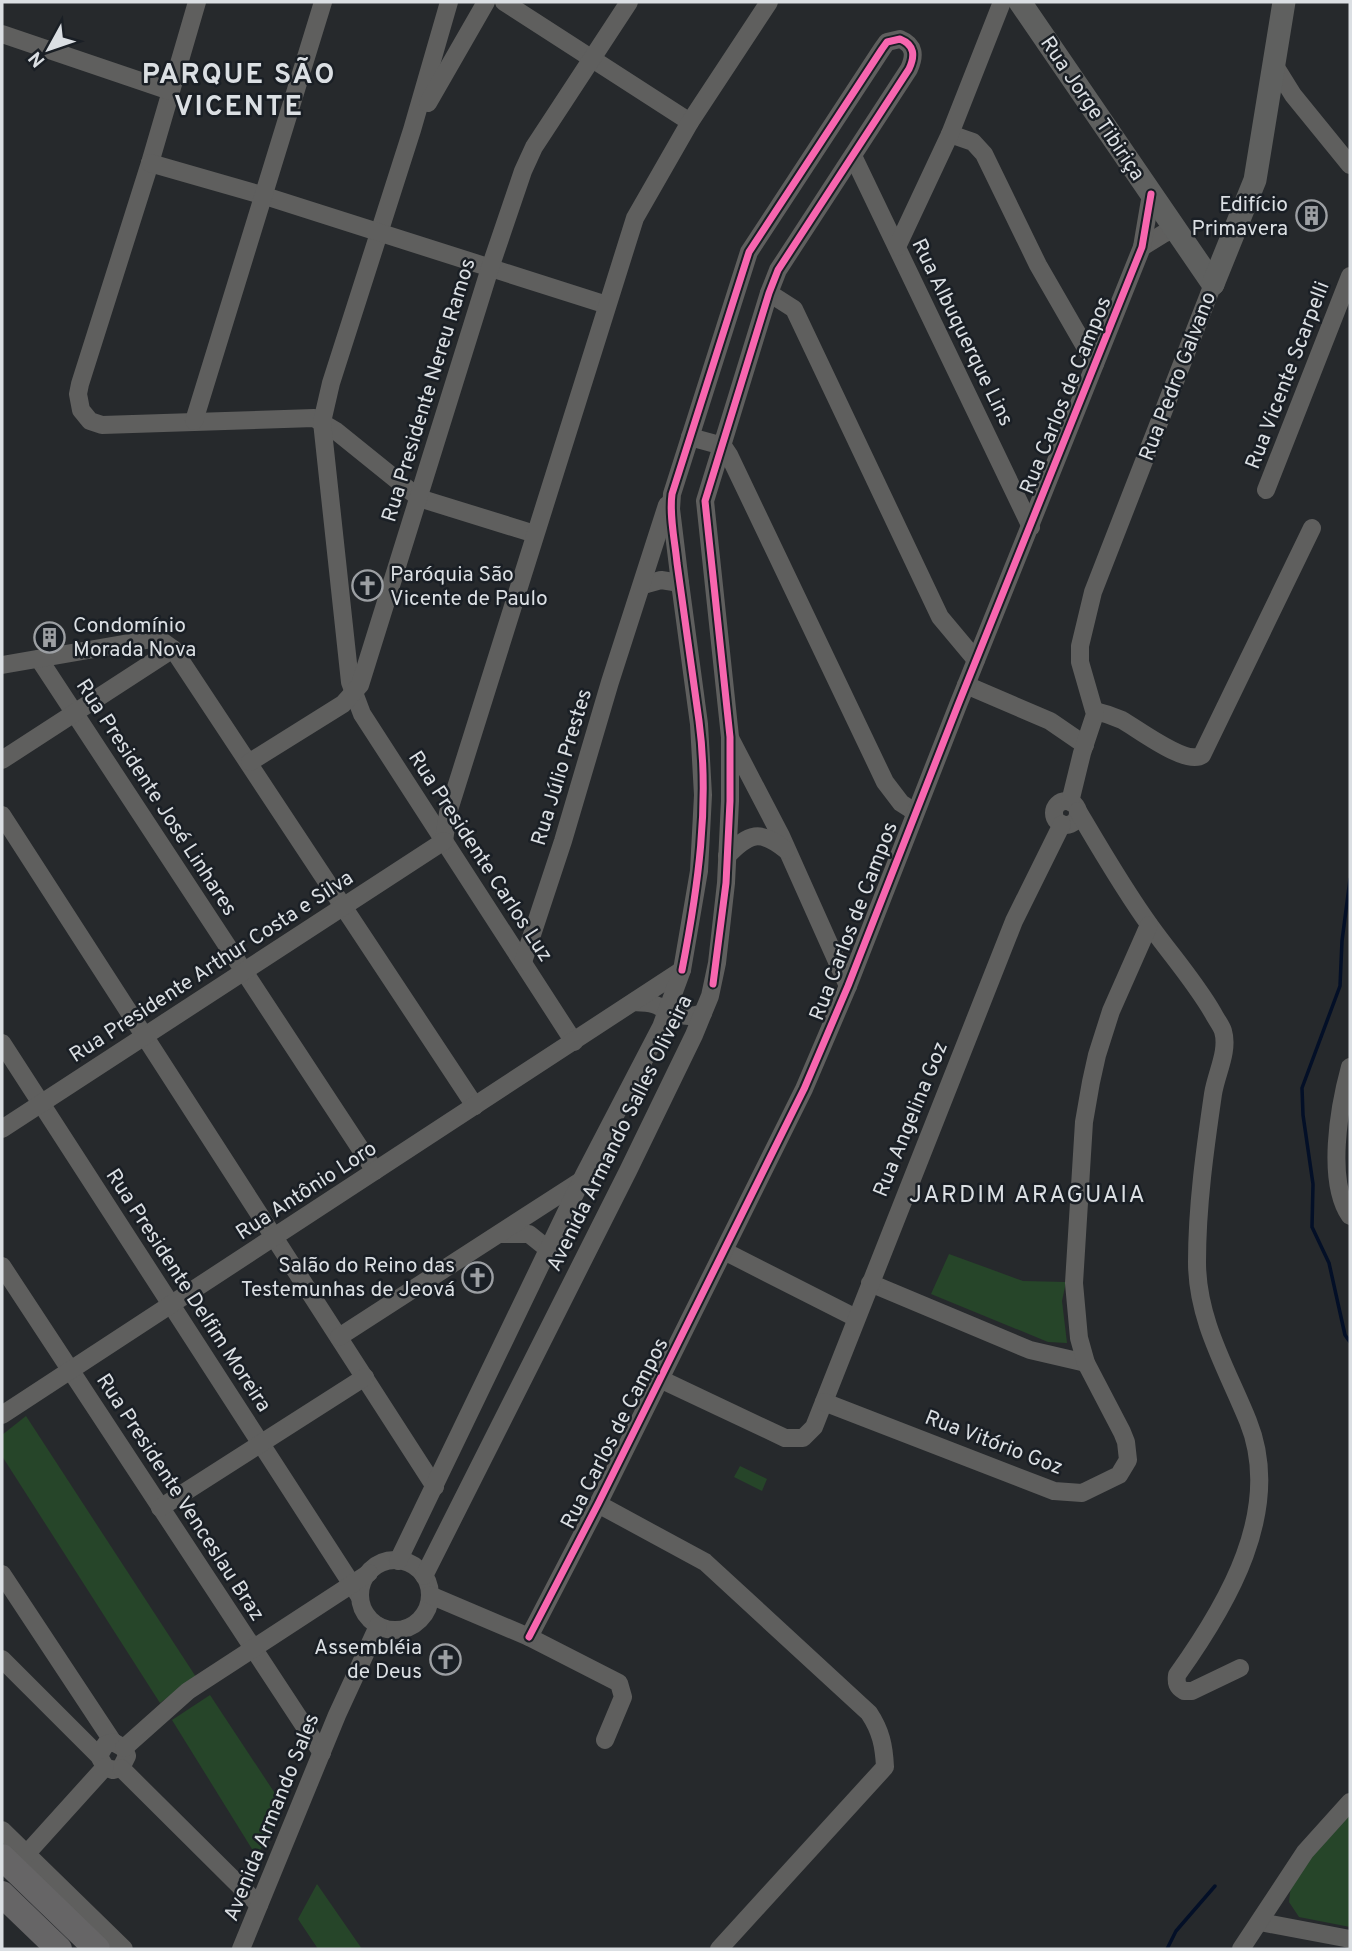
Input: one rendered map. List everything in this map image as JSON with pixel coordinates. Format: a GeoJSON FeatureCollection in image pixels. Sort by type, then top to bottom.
{"type":"FeatureCollection","features":[{"type":"Feature","properties":{"kind":"highway"},"geometry":{"type":"LineString","coordinates":[[14,1859],[97,1949]]}},
{"type":"Feature","properties":{"kind":"highway"},"geometry":{"type":"LineString","coordinates":[[2,1894],[59,1949]]}},
{"type":"Feature","properties":{"kind":"main road","name":"Rua Jorge Tibiriça"},"geometry":{"type":"LineString","coordinates":[[1020,2],[1213,284]]}},
{"type":"Feature","properties":{"kind":"main road","name":"Rua Pedro Galvano"},"geometry":{"type":"LineString","coordinates":[[1213,284],[1255,180],[1284,2]]}},
{"type":"Feature","properties":{"kind":"street"},"geometry":{"type":"LineString","coordinates":[[197,2],[150,163],[80,384],[79,404],[84,416],[102,425],[304,418],[322,422],[419,498],[535,534]]}},
{"type":"Feature","properties":{"kind":"street"},"geometry":{"type":"LineString","coordinates":[[194,421],[323,2]]}},
{"type":"Feature","properties":{"kind":"street"},"geometry":{"type":"LineString","coordinates":[[412,130],[449,2]]}},
{"type":"Feature","properties":{"kind":"street"},"geometry":{"type":"LineString","coordinates":[[412,130],[483,7],[458,2]]}},
{"type":"Feature","properties":{"kind":"street"},"geometry":{"type":"LineString","coordinates":[[504,2],[690,122]]}},
{"type":"Feature","properties":{"kind":"street","name":"Rua Presidente Nereu Ramos"},"geometry":{"type":"LineString","coordinates":[[250,762],[343,704],[354,693],[364,674],[490,268],[529,157],[629,2]]}},
{"type":"Feature","properties":{"kind":"street"},"geometry":{"type":"LineString","coordinates":[[444,841],[448,813],[635,218],[690,122],[769,2]]}},
{"type":"Feature","properties":{"kind":"street"},"geometry":{"type":"LineString","coordinates":[[897,247],[950,134],[1002,2]]}},
{"type":"Feature","properties":{"kind":"street"},"geometry":{"type":"LineString","coordinates":[[2,34],[170,91]]}},
{"type":"Feature","properties":{"kind":"street","name":"Avenida Armando Salles Oliveira"},"geometry":{"type":"LineString","coordinates":[[398,1560],[582,1180],[668,1012],[682,970],[699,872],[703,795],[699,724],[671,509],[672,494],[735,290],[754,242],[887,42],[900,39],[911,46],[913,60],[784,259],[769,293],[707,493],[705,511],[730,737],[727,856],[713,984],[703,1013],[622,1183],[424,1576]]}},
{"type":"Feature","properties":{"kind":"street"},"geometry":{"type":"LineString","coordinates":[[1275,66],[1293,95],[1350,165]]}},
{"type":"Feature","properties":{"kind":"street"},"geometry":{"type":"LineString","coordinates":[[1270,94],[1293,95]]}},
{"type":"Feature","properties":{"kind":"street","name":"Rua Presidente Carlos Luz"},"geometry":{"type":"LineString","coordinates":[[412,130],[377,232],[331,383],[322,422],[350,682],[362,714],[574,1042]]}},
{"type":"Feature","properties":{"kind":"street"},"geometry":{"type":"LineString","coordinates":[[950,134],[972,142],[984,154],[1038,265],[1095,364]]}},
{"type":"Feature","properties":{"kind":"street","name":"Rua Albuquerque Lins"},"geometry":{"type":"LineString","coordinates":[[853,156],[1031,527]]}},
{"type":"Feature","properties":{"kind":"street"},"geometry":{"type":"LineString","coordinates":[[150,163],[607,305]]}},
{"type":"Feature","properties":{"kind":"street","name":"Rua Carlos de Campos"},"geometry":{"type":"LineString","coordinates":[[529,1637],[799,1100],[848,986],[915,812],[1143,247],[1151,194]]}},
{"type":"Feature","properties":{"kind":"street"},"geometry":{"type":"LineString","coordinates":[[1143,247],[1163,233],[1175,229]]}},
{"type":"Feature","properties":{"kind":"street","name":"Rua Vicente Scarpelli"},"geometry":{"type":"LineString","coordinates":[[1266,490],[1350,276]]}},
{"type":"Feature","properties":{"kind":"street","name":"Rua Pedro Galvano"},"geometry":{"type":"LineString","coordinates":[[1095,711],[1080,662],[1080,646],[1093,592],[1213,284]]}},
{"type":"Feature","properties":{"kind":"street"},"geometry":{"type":"LineString","coordinates":[[769,293],[794,309],[940,617],[976,660]]}},
{"type":"Feature","properties":{"kind":"street"},"geometry":{"type":"LineString","coordinates":[[690,437],[723,446],[886,782],[901,803],[915,812]]}},
{"type":"Feature","properties":{"kind":"street","name":"Rua Júlio Prestes"},"geometry":{"type":"LineString","coordinates":[[523,962],[672,494]]}},
{"type":"Feature","properties":{"kind":"street"},"geometry":{"type":"LineString","coordinates":[[966,685],[1050,721],[1085,745],[1095,711],[1119,719],[1174,751],[1197,758],[1202,755],[1312,528]]}},
{"type":"Feature","properties":{"kind":"street"},"geometry":{"type":"LineString","coordinates":[[643,585],[661,580],[680,583]]}},
{"type":"Feature","properties":{"kind":"street"},"geometry":{"type":"LineString","coordinates":[[345,635],[360,640],[375,637]]}},
{"type":"Feature","properties":{"kind":"street"},"geometry":{"type":"LineString","coordinates":[[2,665],[152,639],[162,641],[173,649],[475,1106]]}},
{"type":"Feature","properties":{"kind":"street"},"geometry":{"type":"LineString","coordinates":[[2,760],[173,649]]}},
{"type":"Feature","properties":{"kind":"street","name":"Rua Presidente José Linhares"},"geometry":{"type":"LineString","coordinates":[[39,659],[375,1171]]}},
{"type":"Feature","properties":{"kind":"street"},"geometry":{"type":"LineString","coordinates":[[730,737],[776,825],[848,986]]}},
{"type":"Feature","properties":{"kind":"street","name":"Rua Angelina Goz"},"geometry":{"type":"LineString","coordinates":[[660,1380],[785,1438],[803,1438],[814,1427],[1014,920],[1070,815],[1085,745]]}},
{"type":"Feature","properties":{"kind":"street"},"geometry":{"type":"LineString","coordinates":[[2,815],[435,1487]]}},
{"type":"Feature","properties":{"kind":"street"},"geometry":{"type":"LineString","coordinates":[[1070,815],[1101,851],[1150,925],[1198,988],[1223,1031],[1223,1054],[1214,1089],[1203,1170],[1197,1260],[1198,1288],[1207,1327],[1250,1424],[1257,1453],[1259,1489],[1254,1523],[1235,1579],[1201,1640],[1177,1675],[1176,1682],[1178,1688],[1192,1691],[1240,1668]]}},
{"type":"Feature","properties":{"kind":"street"},"geometry":{"type":"LineString","coordinates":[[727,856],[744,840],[760,835],[786,850]]}},
{"type":"Feature","properties":{"kind":"street","name":"Rua Presidente Arthur Costa e Silva"},"geometry":{"type":"LineString","coordinates":[[2,1129],[444,841]]}},
{"type":"Feature","properties":{"kind":"street","name":"Rua Vitório Goz"},"geometry":{"type":"LineString","coordinates":[[824,1402],[1054,1491],[1082,1493],[1119,1475],[1128,1460],[1126,1442],[1086,1363],[1078,1328],[1074,1283],[1084,1122],[1097,1055],[1111,1012],[1150,925]]}},
{"type":"Feature","properties":{"kind":"street"},"geometry":{"type":"LineString","coordinates":[[682,970],[692,970],[704,975],[713,984]]}},
{"type":"Feature","properties":{"kind":"street","name":"Rua Antônio Loro"},"geometry":{"type":"LineString","coordinates":[[2,1415],[682,970]]}},
{"type":"Feature","properties":{"kind":"street"},"geometry":{"type":"LineString","coordinates":[[635,1002],[653,1004],[686,1017],[703,1013]]}},
{"type":"Feature","properties":{"kind":"street","name":"Rua Presidente Delfim Moreira"},"geometry":{"type":"LineString","coordinates":[[2,1043],[358,1594]]}},
{"type":"Feature","properties":{"kind":"street"},"geometry":{"type":"LineString","coordinates":[[1350,1067],[1342,1095],[1337,1182],[1342,1204],[1350,1216]]}},
{"type":"Feature","properties":{"kind":"street"},"geometry":{"type":"LineString","coordinates":[[339,1337],[582,1180]]}},
{"type":"Feature","properties":{"kind":"street"},"geometry":{"type":"LineString","coordinates":[[499,1234],[529,1234],[549,1250]]}},
{"type":"Feature","properties":{"kind":"street"},"geometry":{"type":"LineString","coordinates":[[724,1251],[856,1318]]}},
{"type":"Feature","properties":{"kind":"street","name":"Rua Presidente Venceslau Braz"},"geometry":{"type":"LineString","coordinates":[[2,1266],[322,1754]]}},
{"type":"Feature","properties":{"kind":"street"},"geometry":{"type":"LineString","coordinates":[[870,1283],[1030,1350],[1086,1363]]}},
{"type":"Feature","properties":{"kind":"street"},"geometry":{"type":"LineString","coordinates":[[160,1508],[365,1377]]}},
{"type":"Feature","properties":{"kind":"street"},"geometry":{"type":"LineString","coordinates":[[598,1504],[705,1562],[869,1713],[878,1727],[884,1747],[885,1767],[719,1949]]}},
{"type":"Feature","properties":{"kind":"street"},"geometry":{"type":"LineString","coordinates":[[398,1560],[417,1568],[424,1576],[430,1595],[428,1609],[415,1625],[395,1630],[378,1626],[366,1615],[358,1594],[371,1570],[382,1563],[398,1560]]}},
{"type":"Feature","properties":{"kind":"street"},"geometry":{"type":"LineString","coordinates":[[338,1562],[351,1569],[371,1570]]}},
{"type":"Feature","properties":{"kind":"street"},"geometry":{"type":"LineString","coordinates":[[2,1574],[127,1756],[108,1764],[14,1859]]}},
{"type":"Feature","properties":{"kind":"street"},"geometry":{"type":"LineString","coordinates":[[108,1764],[102,1748],[119,1745],[179,1698],[326,1600],[358,1594]]}},
{"type":"Feature","properties":{"kind":"street"},"geometry":{"type":"LineString","coordinates":[[430,1595],[529,1637],[619,1683],[623,1697],[605,1740]]}},
{"type":"Feature","properties":{"kind":"street","name":"Avenida Armando Sales"},"geometry":{"type":"LineString","coordinates":[[241,1949],[378,1626]]}},
{"type":"Feature","properties":{"kind":"street"},"geometry":{"type":"LineString","coordinates":[[2,1660],[108,1764],[259,1905]]}},
{"type":"Feature","properties":{"kind":"street"},"geometry":{"type":"LineString","coordinates":[[1241,1949],[1305,1852],[1350,1802]]}},
{"type":"Feature","properties":{"kind":"street"},"geometry":{"type":"LineString","coordinates":[[2,1830],[14,1859],[124,1949]]}},
{"type":"Feature","properties":{"kind":"street"},"geometry":{"type":"LineString","coordinates":[[1260,1922],[1339,1941]]}},
{"type":"Feature","properties":{"kind":"green space"},"geometry":{"type":"Polygon","coordinates":[[[949,1254],[1023,1281],[1066,1282],[1062,1301],[1067,1343],[1048,1342],[931,1294],[949,1254]]]}},
{"type":"Feature","properties":{"kind":"green space"},"geometry":{"type":"Polygon","coordinates":[[[26,1416],[196,1677],[160,1703],[2,1456],[2,1435],[26,1416]]]}},
{"type":"Feature","properties":{"kind":"green space"},"geometry":{"type":"Polygon","coordinates":[[[740,1466],[767,1479],[762,1491],[734,1477],[740,1466]]]}},
{"type":"Feature","properties":{"kind":"green space"},"geometry":{"type":"Polygon","coordinates":[[[210,1695],[282,1804],[257,1857],[172,1720],[210,1695]]]}},
{"type":"Feature","properties":{"kind":"green space"},"geometry":{"type":"Polygon","coordinates":[[[1350,1815],[1350,1927],[1299,1917],[1289,1902],[1291,1884],[1297,1873],[1350,1815]]]}},
{"type":"Feature","properties":{"kind":"green space"},"geometry":{"type":"Polygon","coordinates":[[[317,1884],[362,1949],[318,1949],[298,1919],[317,1884]]]}},
{"type":"Feature","properties":{"kind":"waterway"},"geometry":{"type":"LineString","coordinates":[[1350,879],[1342,941],[1340,986],[1302,1088],[1313,1184],[1312,1227],[1329,1263],[1345,1335],[1350,1342]]}},
{"type":"Feature","properties":{"kind":"waterway"},"geometry":{"type":"LineString","coordinates":[[1167,1949],[1176,1931],[1215,1886]]}},
{"type":"Feature","properties":{"kind":"cycle path"},"geometry":{"type":"LineString","coordinates":[[682,970],[701,846],[703,783],[699,721],[671,511],[672,494],[749,252],[882,49],[887,42],[900,39],[909,44],[912,51],[909,69],[778,270],[705,501],[730,737],[726,883],[713,984]]}},
{"type":"Feature","properties":{"kind":"cycle path"},"geometry":{"type":"LineString","coordinates":[[529,1637],[804,1089],[848,986],[1142,247],[1151,194]]}},
{"type":"Feature","properties":{"kind":"place","name":"Edifício Primavera"},"geometry":{"type":"Point","coordinates":[1311,216]}},
{"type":"Feature","properties":{"kind":"place","name":"Paróquia São Vicente de Paulo"},"geometry":{"type":"Point","coordinates":[367,586]}},
{"type":"Feature","properties":{"kind":"place","name":"Condomínio Morada Nova"},"geometry":{"type":"Point","coordinates":[50,637]}},
{"type":"Feature","properties":{"kind":"place","name":"Salão do Reino das Testemunhas de Jeová"},"geometry":{"type":"Point","coordinates":[478,1277]}},
{"type":"Feature","properties":{"kind":"place","name":"Assembléia de Deus"},"geometry":{"type":"Point","coordinates":[445,1659]}},
{"type":"Feature","properties":{"kind":"district","name":"PARQUE SÃO VICENTE"},"geometry":{"type":"Point","coordinates":[239,89]}},
{"type":"Feature","properties":{"kind":"district","name":"JARDIM ARAGUAIA"},"geometry":{"type":"Point","coordinates":[1028,1194]}}]}
